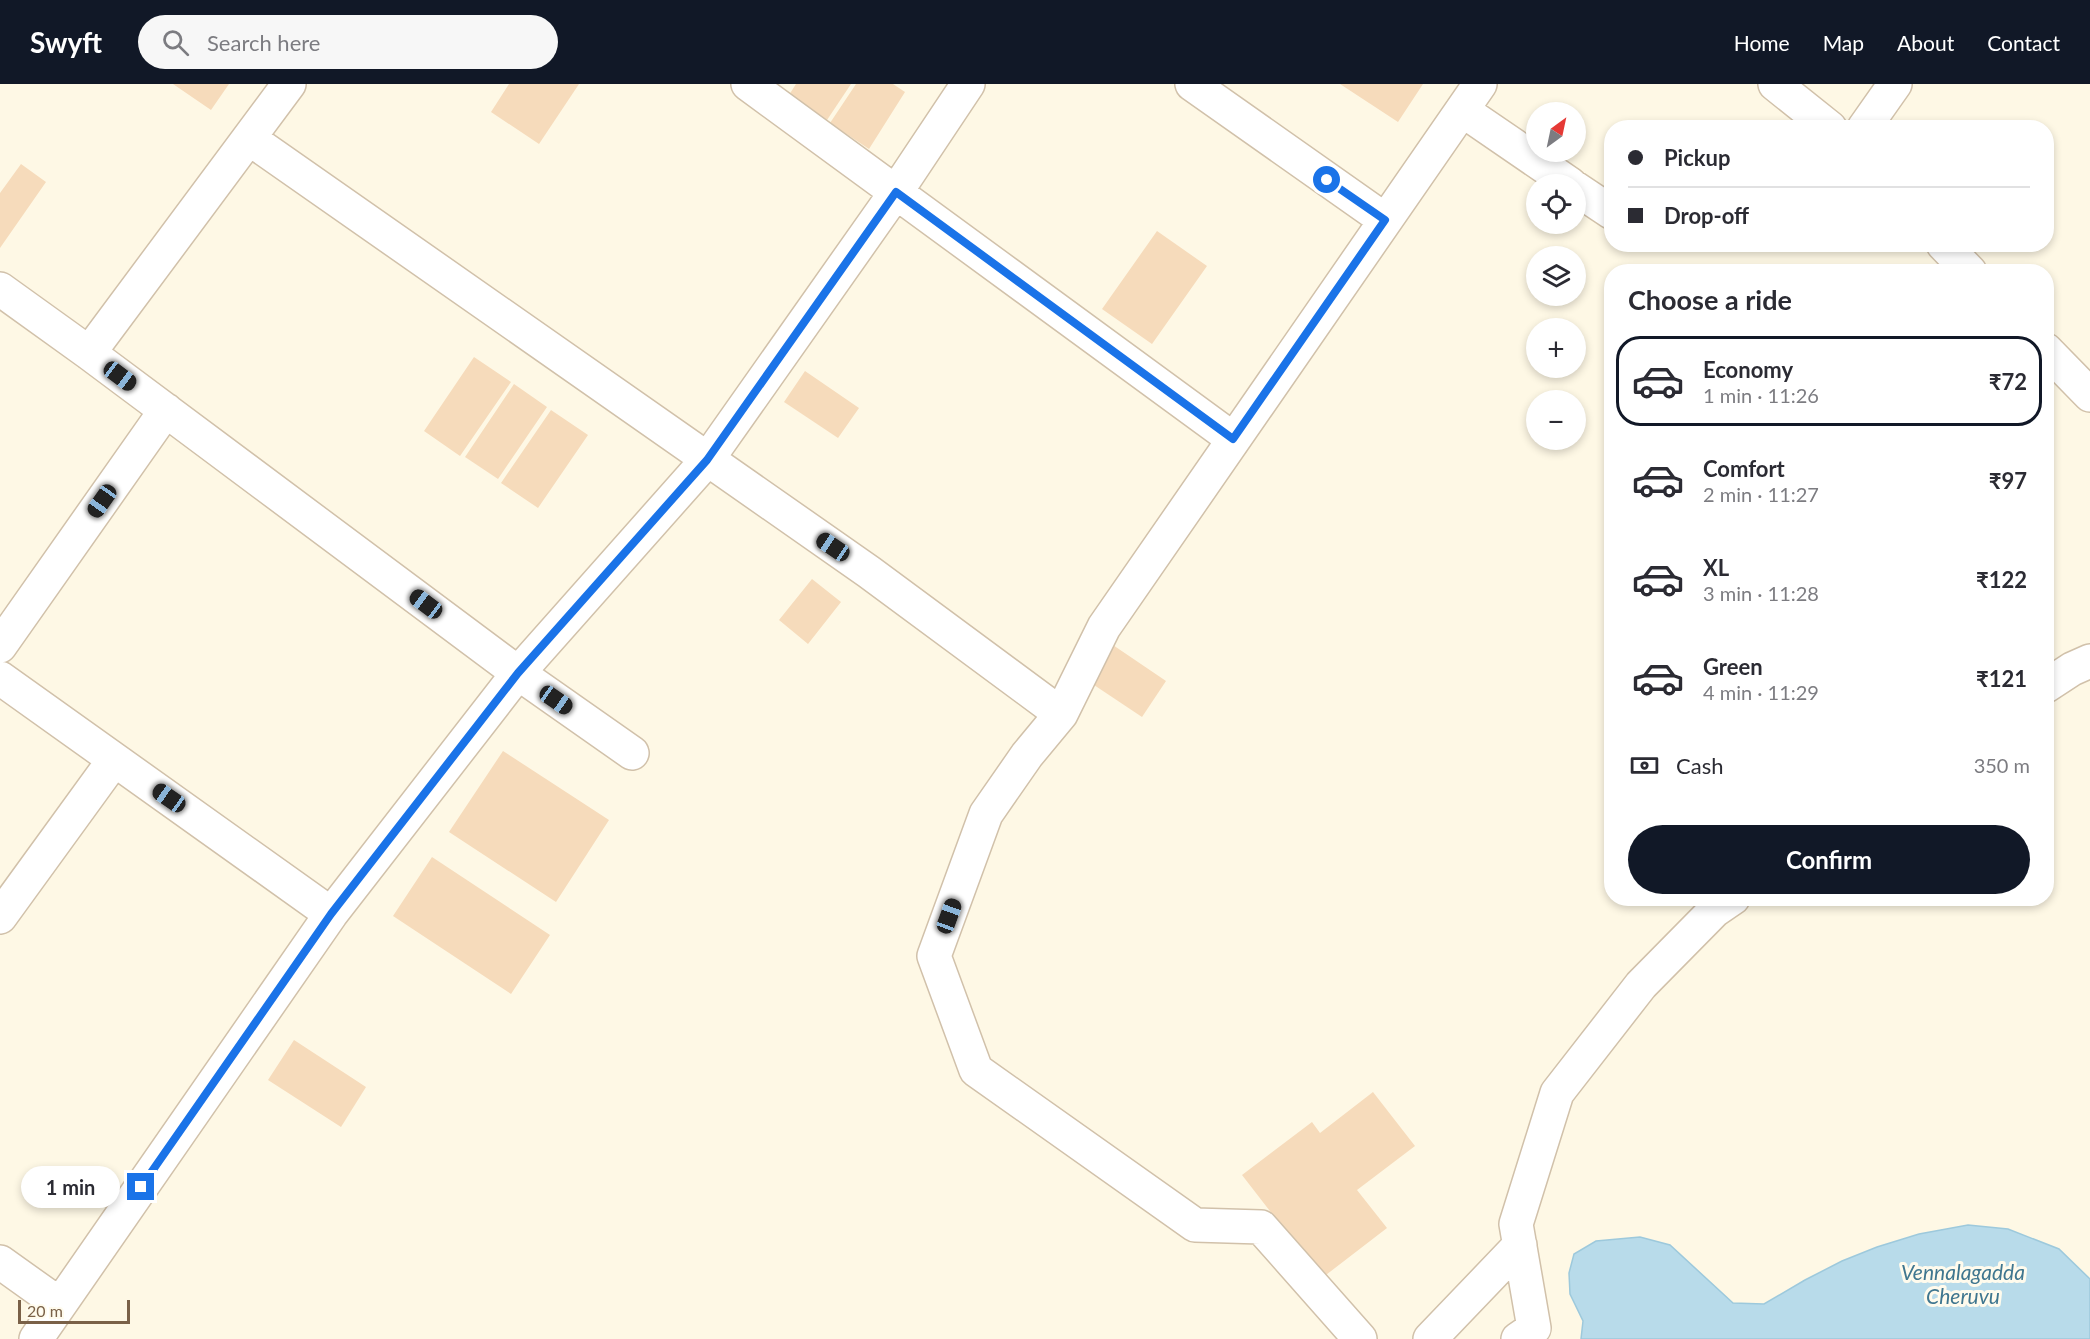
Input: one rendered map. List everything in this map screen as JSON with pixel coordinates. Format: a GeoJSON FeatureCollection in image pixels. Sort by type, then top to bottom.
{"type":"FeatureCollection","features":[{"type":"Feature","properties":{"kind":"street"},"geometry":{"type":"LineString","coordinates":[[89,353],[289,84]]}},
{"type":"Feature","properties":{"kind":"street"},"geometry":{"type":"LineString","coordinates":[[748,84],[1233,439]]}},
{"type":"Feature","properties":{"kind":"street"},"geometry":{"type":"LineString","coordinates":[[36,1339],[331,914],[518,673],[707,460],[896,192],[968,84]]}},
{"type":"Feature","properties":{"kind":"street"},"geometry":{"type":"LineString","coordinates":[[1192,84],[1385,220]]}},
{"type":"Feature","properties":{"kind":"street"},"geometry":{"type":"LineString","coordinates":[[1360,1339],[1261,1227],[1195,1224],[976,1070],[934,956],[986,814],[1027,755],[1061,714],[1104,627],[1480,84]]}},
{"type":"Feature","properties":{"kind":"street"},"geometry":{"type":"LineString","coordinates":[[1775,84],[1820,120]]}},
{"type":"Feature","properties":{"kind":"street"},"geometry":{"type":"LineString","coordinates":[[1870,120],[1895,84]]}},
{"type":"Feature","properties":{"kind":"street"},"geometry":{"type":"LineString","coordinates":[[1462,110],[1555,174]]}},
{"type":"Feature","properties":{"kind":"street"},"geometry":{"type":"LineString","coordinates":[[249,139],[869,572],[1061,714]]}},
{"type":"Feature","properties":{"kind":"street"},"geometry":{"type":"LineString","coordinates":[[1586,196],[1604,208]]}},
{"type":"Feature","properties":{"kind":"street"},"geometry":{"type":"LineString","coordinates":[[1951,252],[1962,264]]}},
{"type":"Feature","properties":{"kind":"street"},"geometry":{"type":"LineString","coordinates":[[0,289],[518,673],[632,753]]}},
{"type":"Feature","properties":{"kind":"street"},"geometry":{"type":"LineString","coordinates":[[2054,358],[2090,395]]}},
{"type":"Feature","properties":{"kind":"street"},"geometry":{"type":"LineString","coordinates":[[0,646],[166,410]]}},
{"type":"Feature","properties":{"kind":"street"},"geometry":{"type":"LineString","coordinates":[[2054,681],[2090,661]]}},
{"type":"Feature","properties":{"kind":"street"},"geometry":{"type":"LineString","coordinates":[[0,678],[331,914]]}},
{"type":"Feature","properties":{"kind":"street"},"geometry":{"type":"LineString","coordinates":[[0,917],[114,760]]}},
{"type":"Feature","properties":{"kind":"street"},"geometry":{"type":"LineString","coordinates":[[1518,1339],[1534,1328],[1516,1224],[1557,1093],[1641,985],[1721,906]]}},
{"type":"Feature","properties":{"kind":"street"},"geometry":{"type":"LineString","coordinates":[[1430,1339],[1520,1245]]}},
{"type":"Feature","properties":{"kind":"street"},"geometry":{"type":"LineString","coordinates":[[0,1262],[59,1304]]}},
{"type":"Feature","properties":{"kind":"water","name":"Vennalagadda Cheruvu"},"geometry":{"type":"Polygon","coordinates":[[[1968,1225],[2008,1229],[2059,1249],[2090,1279],[2090,1339],[1581,1339],[1583,1321],[1570,1294],[1569,1273],[1574,1254],[1596,1241],[1640,1237],[1670,1245],[1733,1303],[1764,1304],[1842,1261],[1877,1247],[1919,1234],[1968,1225]]]}},
{"type":"Feature","properties":{"kind":"building"},"geometry":{"type":"Polygon","coordinates":[[[173,84],[229,84],[211,110],[173,84]]]}},
{"type":"Feature","properties":{"kind":"building"},"geometry":{"type":"Polygon","coordinates":[[[509,84],[579,84],[539,144],[491,112],[509,84]]]}},
{"type":"Feature","properties":{"kind":"building"},"geometry":{"type":"Polygon","coordinates":[[[796,84],[851,84],[827,120],[789,95],[796,84]]]}},
{"type":"Feature","properties":{"kind":"building"},"geometry":{"type":"Polygon","coordinates":[[[856,84],[893,84],[905,92],[869,149],[830,123],[856,84]]]}},
{"type":"Feature","properties":{"kind":"building"},"geometry":{"type":"Polygon","coordinates":[[[1340,84],[1423,84],[1398,122],[1340,84]]]}},
{"type":"Feature","properties":{"kind":"building"},"geometry":{"type":"Polygon","coordinates":[[[21,164],[46,182],[0,248],[0,193],[21,164]]]}},
{"type":"Feature","properties":{"kind":"building"},"geometry":{"type":"Polygon","coordinates":[[[1157,231],[1207,266],[1152,344],[1102,309],[1157,231]]]}},
{"type":"Feature","properties":{"kind":"building"},"geometry":{"type":"Polygon","coordinates":[[[474,357],[511,382],[460,456],[424,431],[474,357]]]}},
{"type":"Feature","properties":{"kind":"building"},"geometry":{"type":"Polygon","coordinates":[[[805,371],[859,408],[838,438],[784,402],[805,371]]]}},
{"type":"Feature","properties":{"kind":"building"},"geometry":{"type":"Polygon","coordinates":[[[514,384],[547,407],[498,479],[465,457],[514,384]]]}},
{"type":"Feature","properties":{"kind":"building"},"geometry":{"type":"Polygon","coordinates":[[[551,410],[588,435],[538,508],[501,483],[551,410]]]}},
{"type":"Feature","properties":{"kind":"building"},"geometry":{"type":"Polygon","coordinates":[[[812,579],[841,602],[808,644],[779,620],[812,579]]]}},
{"type":"Feature","properties":{"kind":"building"},"geometry":{"type":"Polygon","coordinates":[[[1107,641],[1166,681],[1142,717],[1082,677],[1107,641]]]}},
{"type":"Feature","properties":{"kind":"building"},"geometry":{"type":"Polygon","coordinates":[[[503,751],[609,820],[556,902],[449,832],[503,751]]]}},
{"type":"Feature","properties":{"kind":"building"},"geometry":{"type":"Polygon","coordinates":[[[432,857],[550,935],[511,994],[393,916],[432,857]]]}},
{"type":"Feature","properties":{"kind":"building"},"geometry":{"type":"Polygon","coordinates":[[[294,1040],[366,1087],[341,1127],[268,1080],[294,1040]]]}},
{"type":"Feature","properties":{"kind":"building"},"geometry":{"type":"Polygon","coordinates":[[[1373,1092],[1415,1146],[1357,1190],[1387,1228],[1322,1278],[1242,1175],[1312,1122],[1320,1133],[1373,1092]]]}},
{"type":"Feature","properties":{"kind":"route"},"geometry":{"type":"LineString","coordinates":[[141,1187],[331,914],[518,673],[707,460],[896,192],[1233,439],[1385,220],[1327,180]]}}]}
